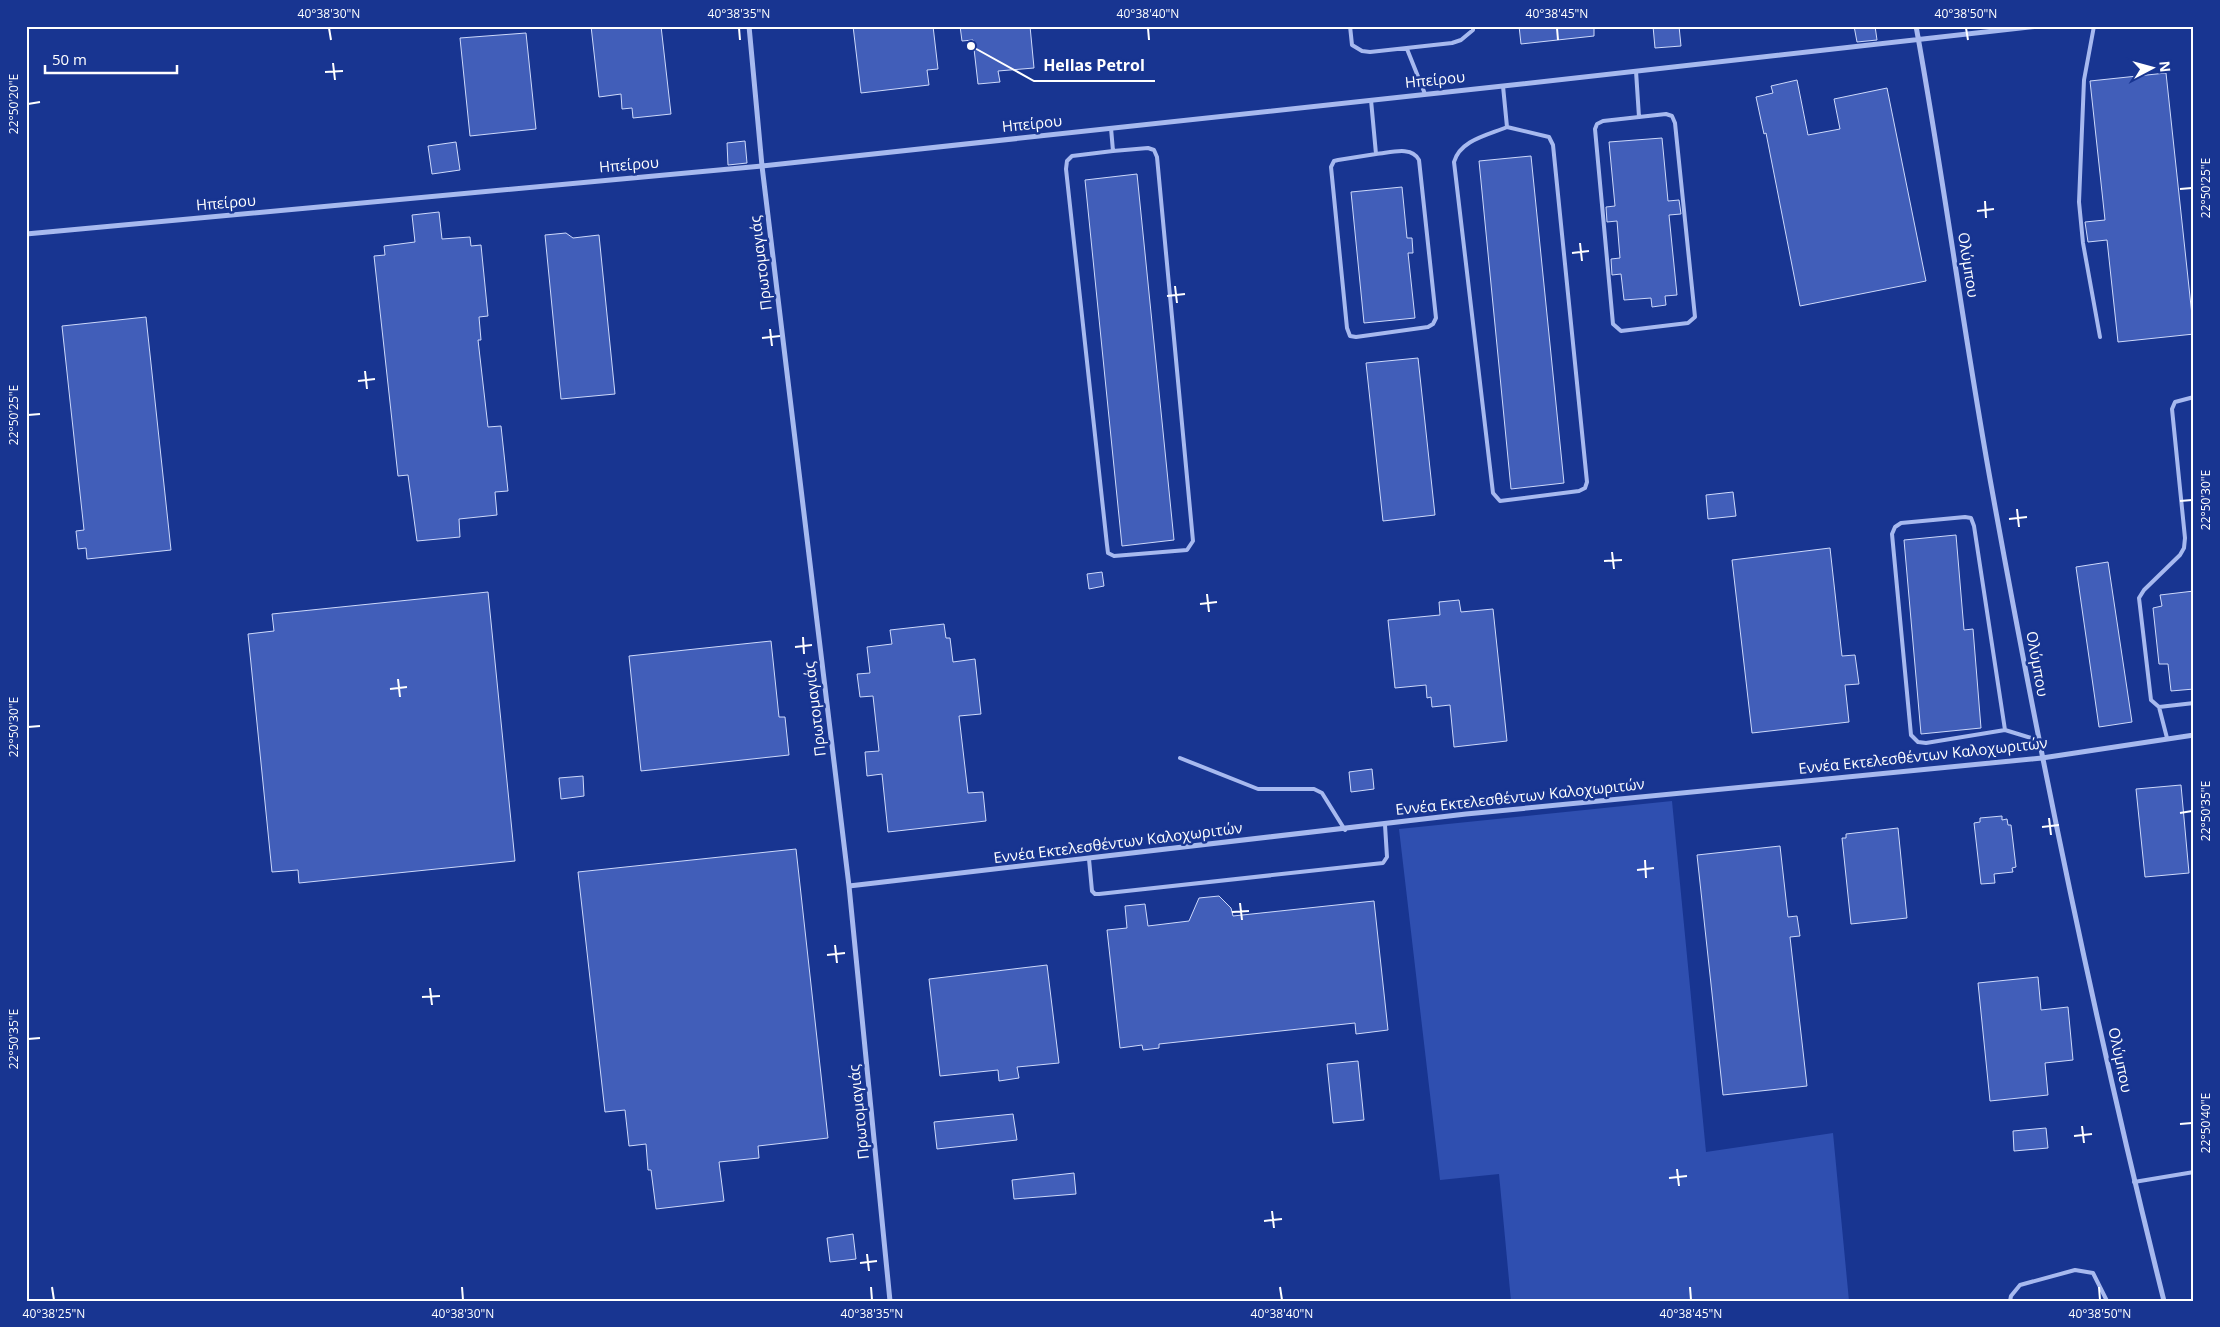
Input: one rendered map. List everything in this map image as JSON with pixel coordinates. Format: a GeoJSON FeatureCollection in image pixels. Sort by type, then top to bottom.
{"type":"FeatureCollection","features":[{"type":"Feature","properties":{"kind":"street","name":"Πρωτομαγιάς"},"geometry":{"type":"LineString","coordinates":[[749,26],[762,166],[849,886],[890,1301]]}},
{"type":"Feature","properties":{"kind":"street","name":"Ολύμπου"},"geometry":{"type":"LineString","coordinates":[[1916,26],[1991,486],[2038,740],[2134,1182],[2164,1301]]}},
{"type":"Feature","properties":{"kind":"street","name":"Ηπείρου"},"geometry":{"type":"LineString","coordinates":[[26,234],[762,166],[2039,26]]}},
{"type":"Feature","properties":{"kind":"street","name":"Εννέα Εκτελεσθέντων Καλοχωριτών"},"geometry":{"type":"LineString","coordinates":[[849,886],[1345,830],[1466,814],[2042,758],[2194,735]]}},
{"type":"Feature","properties":{"kind":"lane"},"geometry":{"type":"LineString","coordinates":[[1350,26],[1352,45],[1362,51],[1452,43],[1461,40],[1473,30],[1473,26]]}},
{"type":"Feature","properties":{"kind":"lane"},"geometry":{"type":"LineString","coordinates":[[2094,26],[2084,80],[2079,202],[2083,243],[2100,338]]}},
{"type":"Feature","properties":{"kind":"lane"},"geometry":{"type":"LineString","coordinates":[[1407,48],[1425,94]]}},
{"type":"Feature","properties":{"kind":"lane"},"geometry":{"type":"LineString","coordinates":[[1636,71],[1639,117]]}},
{"type":"Feature","properties":{"kind":"lane"},"geometry":{"type":"LineString","coordinates":[[1503,86],[1507,127]]}},
{"type":"Feature","properties":{"kind":"lane"},"geometry":{"type":"LineString","coordinates":[[1371,100],[1376,154]]}},
{"type":"Feature","properties":{"kind":"lane"},"geometry":{"type":"LineString","coordinates":[[1666,114],[1672,116],[1675,123],[1695,317],[1688,323],[1621,331],[1613,324],[1595,129],[1597,124],[1603,121],[1639,117],[1666,114]]}},
{"type":"Feature","properties":{"kind":"lane"},"geometry":{"type":"LineString","coordinates":[[1507,127],[1549,137],[1553,144],[1588,482],[1579,491],[1500,501],[1493,493],[1454,162],[1457,152],[1463,146],[1507,127]]}},
{"type":"Feature","properties":{"kind":"lane"},"geometry":{"type":"LineString","coordinates":[[1110,128],[1113,152]]}},
{"type":"Feature","properties":{"kind":"lane"},"geometry":{"type":"LineString","coordinates":[[1148,148],[1154,150],[1157,157],[1194,541],[1187,550],[1114,556],[1108,553],[1066,169],[1067,161],[1072,156],[1113,152],[1148,148]]}},
{"type":"Feature","properties":{"kind":"lane"},"geometry":{"type":"LineString","coordinates":[[1410,150],[1417,155],[1419,160],[1436,318],[1433,324],[1428,327],[1356,337],[1350,336],[1347,328],[1331,167],[1334,161],[1376,154],[1410,150]]}},
{"type":"Feature","properties":{"kind":"lane"},"geometry":{"type":"LineString","coordinates":[[2167,738],[2159,707],[2151,700],[2139,598],[2144,590],[2180,555],[2184,548],[2185,538],[2172,409],[2176,402],[2184,398],[2194,397]]}},
{"type":"Feature","properties":{"kind":"lane"},"geometry":{"type":"LineString","coordinates":[[2005,730],[1974,526],[1971,518],[1902,523],[1895,527],[1892,534],[1911,735],[1918,742],[1926,743],[2005,730],[2038,740]]}},
{"type":"Feature","properties":{"kind":"lane"},"geometry":{"type":"LineString","coordinates":[[2159,707],[2194,703]]}},
{"type":"Feature","properties":{"kind":"lane"},"geometry":{"type":"LineString","coordinates":[[1180,758],[1258,789],[1314,789],[1322,793],[1345,830]]}},
{"type":"Feature","properties":{"kind":"lane"},"geometry":{"type":"LineString","coordinates":[[1089,859],[1092,891],[1095,894],[1384,863],[1387,857],[1385,825]]}},
{"type":"Feature","properties":{"kind":"lane"},"geometry":{"type":"LineString","coordinates":[[2134,1182],[2194,1172]]}},
{"type":"Feature","properties":{"kind":"lane"},"geometry":{"type":"LineString","coordinates":[[2010,1301],[2011,1296],[2020,1285],[2075,1270],[2093,1273],[2108,1301]]}},
{"type":"Feature","properties":{"kind":"shaded area"},"geometry":{"type":"Polygon","coordinates":[[[1672,801],[1706,1152],[1833,1133],[1849,1301],[1511,1301],[1499,1174],[1440,1180],[1399,829],[1672,801]]]}},
{"type":"Feature","properties":{"kind":"building"},"geometry":{"type":"Polygon","coordinates":[[[591,26],[661,26],[671,114],[633,118],[632,108],[622,109],[621,94],[599,97],[591,26]]]}},
{"type":"Feature","properties":{"kind":"building"},"geometry":{"type":"Polygon","coordinates":[[[853,26],[933,26],[938,69],[927,70],[929,85],[861,93],[853,26]]]}},
{"type":"Feature","properties":{"kind":"building"},"geometry":{"type":"Polygon","coordinates":[[[960,26],[1030,26],[1034,68],[998,71],[1000,82],[978,84],[973,40],[962,41],[960,26]]]}},
{"type":"Feature","properties":{"kind":"building"},"geometry":{"type":"Polygon","coordinates":[[[1519,26],[1594,26],[1594,36],[1521,44],[1519,26]]]}},
{"type":"Feature","properties":{"kind":"building"},"geometry":{"type":"Polygon","coordinates":[[[1653,26],[1679,26],[1681,46],[1655,48],[1653,26]]]}},
{"type":"Feature","properties":{"kind":"building"},"geometry":{"type":"Polygon","coordinates":[[[1854,26],[1875,26],[1877,40],[1857,42],[1854,26]]]}},
{"type":"Feature","properties":{"kind":"building"},"geometry":{"type":"Polygon","coordinates":[[[526,33],[536,129],[470,136],[460,38],[526,33]]]}},
{"type":"Feature","properties":{"kind":"building"},"geometry":{"type":"Polygon","coordinates":[[[2166,73],[2194,334],[2118,342],[2107,240],[2088,242],[2085,222],[2105,220],[2090,81],[2166,73]]]}},
{"type":"Feature","properties":{"kind":"building"},"geometry":{"type":"Polygon","coordinates":[[[1797,80],[1808,135],[1840,129],[1834,99],[1887,88],[1926,281],[1800,306],[1766,133],[1764,134],[1756,97],[1773,93],[1771,86],[1797,80]]]}},
{"type":"Feature","properties":{"kind":"building"},"geometry":{"type":"Polygon","coordinates":[[[1662,138],[1668,201],[1679,200],[1681,214],[1669,215],[1677,295],[1665,296],[1666,305],[1652,307],[1651,298],[1624,300],[1621,274],[1612,275],[1611,259],[1620,258],[1617,221],[1607,222],[1606,207],[1615,206],[1609,142],[1662,138]]]}},
{"type":"Feature","properties":{"kind":"building"},"geometry":{"type":"Polygon","coordinates":[[[745,141],[747,163],[728,165],[727,143],[745,141]]]}},
{"type":"Feature","properties":{"kind":"building"},"geometry":{"type":"Polygon","coordinates":[[[456,142],[460,170],[432,174],[428,146],[456,142]]]}},
{"type":"Feature","properties":{"kind":"building"},"geometry":{"type":"Polygon","coordinates":[[[1531,156],[1564,483],[1511,489],[1479,161],[1531,156]]]}},
{"type":"Feature","properties":{"kind":"building"},"geometry":{"type":"Polygon","coordinates":[[[1137,174],[1174,540],[1122,546],[1085,180],[1137,174]]]}},
{"type":"Feature","properties":{"kind":"building"},"geometry":{"type":"Polygon","coordinates":[[[1402,187],[1407,238],[1412,238],[1413,253],[1408,253],[1415,318],[1364,323],[1351,192],[1402,187]]]}},
{"type":"Feature","properties":{"kind":"building"},"geometry":{"type":"Polygon","coordinates":[[[439,212],[442,239],[470,237],[471,246],[481,245],[488,316],[479,317],[481,340],[478,340],[488,427],[501,426],[508,491],[495,492],[497,515],[459,519],[460,537],[417,541],[408,475],[398,476],[374,256],[385,255],[384,246],[415,242],[412,215],[439,212]]]}},
{"type":"Feature","properties":{"kind":"building"},"geometry":{"type":"Polygon","coordinates":[[[566,233],[573,238],[599,235],[615,394],[561,399],[545,235],[566,233]]]}},
{"type":"Feature","properties":{"kind":"building"},"geometry":{"type":"Polygon","coordinates":[[[146,317],[171,550],[87,559],[86,548],[78,549],[76,531],[84,530],[62,326],[146,317]]]}},
{"type":"Feature","properties":{"kind":"building"},"geometry":{"type":"Polygon","coordinates":[[[1418,358],[1435,515],[1383,521],[1366,363],[1418,358]]]}},
{"type":"Feature","properties":{"kind":"building"},"geometry":{"type":"Polygon","coordinates":[[[1733,492],[1736,516],[1708,519],[1706,495],[1733,492]]]}},
{"type":"Feature","properties":{"kind":"building"},"geometry":{"type":"Polygon","coordinates":[[[1956,535],[1964,630],[1973,629],[1981,728],[1921,734],[1904,540],[1956,535]]]}},
{"type":"Feature","properties":{"kind":"building"},"geometry":{"type":"Polygon","coordinates":[[[1830,548],[1842,656],[1855,655],[1859,684],[1845,685],[1849,722],[1752,733],[1732,560],[1830,548]]]}},
{"type":"Feature","properties":{"kind":"building"},"geometry":{"type":"Polygon","coordinates":[[[2108,562],[2132,722],[2099,727],[2076,567],[2108,562]]]}},
{"type":"Feature","properties":{"kind":"building"},"geometry":{"type":"Polygon","coordinates":[[[1102,572],[1104,586],[1089,589],[1087,574],[1102,572]]]}},
{"type":"Feature","properties":{"kind":"building"},"geometry":{"type":"Polygon","coordinates":[[[2194,591],[2194,689],[2171,691],[2168,664],[2159,664],[2153,608],[2162,606],[2160,595],[2194,591]]]}},
{"type":"Feature","properties":{"kind":"building"},"geometry":{"type":"Polygon","coordinates":[[[488,592],[515,861],[299,883],[298,870],[272,872],[248,634],[274,631],[272,614],[488,592]]]}},
{"type":"Feature","properties":{"kind":"building"},"geometry":{"type":"Polygon","coordinates":[[[1459,600],[1461,612],[1493,609],[1507,741],[1454,747],[1450,705],[1432,707],[1431,697],[1427,698],[1426,685],[1395,688],[1388,620],[1440,615],[1439,602],[1459,600]]]}},
{"type":"Feature","properties":{"kind":"building"},"geometry":{"type":"Polygon","coordinates":[[[944,624],[946,638],[950,638],[953,662],[975,659],[981,714],[959,716],[968,793],[983,792],[986,821],[888,832],[882,774],[867,776],[865,752],[879,751],[873,696],[860,697],[857,674],[870,673],[867,647],[892,644],[890,630],[944,624]]]}},
{"type":"Feature","properties":{"kind":"building"},"geometry":{"type":"Polygon","coordinates":[[[771,641],[779,717],[785,717],[789,755],[641,771],[629,656],[771,641]]]}},
{"type":"Feature","properties":{"kind":"building"},"geometry":{"type":"Polygon","coordinates":[[[1372,769],[1374,789],[1351,792],[1349,772],[1372,769]]]}},
{"type":"Feature","properties":{"kind":"building"},"geometry":{"type":"Polygon","coordinates":[[[583,776],[584,796],[561,799],[559,778],[583,776]]]}},
{"type":"Feature","properties":{"kind":"building"},"geometry":{"type":"Polygon","coordinates":[[[2181,785],[2189,873],[2145,877],[2136,789],[2181,785]]]}},
{"type":"Feature","properties":{"kind":"building"},"geometry":{"type":"Polygon","coordinates":[[[2002,816],[2002,820],[2007,819],[2008,825],[2011,825],[2016,867],[2012,868],[2013,872],[1994,874],[1995,883],[1981,884],[1974,823],[1980,822],[1980,818],[2002,816]]]}},
{"type":"Feature","properties":{"kind":"building"},"geometry":{"type":"Polygon","coordinates":[[[1898,828],[1907,918],[1851,924],[1842,838],[1846,838],[1846,834],[1898,828]]]}},
{"type":"Feature","properties":{"kind":"building"},"geometry":{"type":"Polygon","coordinates":[[[1780,846],[1788,917],[1797,916],[1800,936],[1790,937],[1807,1086],[1723,1095],[1697,855],[1780,846]]]}},
{"type":"Feature","properties":{"kind":"building"},"geometry":{"type":"Polygon","coordinates":[[[796,849],[828,1138],[758,1146],[759,1158],[719,1162],[724,1201],[656,1209],[651,1170],[648,1170],[646,1144],[629,1146],[625,1110],[605,1112],[578,872],[796,849]]]}},
{"type":"Feature","properties":{"kind":"building"},"geometry":{"type":"Polygon","coordinates":[[[1219,896],[1231,908],[1233,916],[1374,901],[1388,1030],[1356,1034],[1355,1023],[1159,1044],[1159,1048],[1143,1050],[1142,1045],[1120,1048],[1107,930],[1127,928],[1125,906],[1145,904],[1148,926],[1189,921],[1199,898],[1219,896]]]}},
{"type":"Feature","properties":{"kind":"building"},"geometry":{"type":"Polygon","coordinates":[[[1047,965],[1059,1063],[1017,1067],[1019,1078],[999,1081],[998,1070],[940,1076],[929,979],[1047,965]]]}},
{"type":"Feature","properties":{"kind":"building"},"geometry":{"type":"Polygon","coordinates":[[[2038,977],[2041,1010],[2068,1007],[2073,1060],[2045,1063],[2048,1095],[1990,1101],[1978,983],[2038,977]]]}},
{"type":"Feature","properties":{"kind":"building"},"geometry":{"type":"Polygon","coordinates":[[[1358,1061],[1364,1120],[1333,1123],[1327,1064],[1358,1061]]]}},
{"type":"Feature","properties":{"kind":"building"},"geometry":{"type":"Polygon","coordinates":[[[1013,1114],[1017,1140],[937,1149],[934,1122],[1013,1114]]]}},
{"type":"Feature","properties":{"kind":"building"},"geometry":{"type":"Polygon","coordinates":[[[2046,1128],[2048,1148],[2014,1151],[2013,1131],[2046,1128]]]}},
{"type":"Feature","properties":{"kind":"building"},"geometry":{"type":"Polygon","coordinates":[[[1074,1173],[1076,1194],[1014,1199],[1012,1180],[1074,1173]]]}},
{"type":"Feature","properties":{"kind":"building"},"geometry":{"type":"Polygon","coordinates":[[[853,1234],[856,1259],[830,1262],[827,1238],[853,1234]]]}},
{"type":"Feature","properties":{"kind":"place","name":"Hellas Petrol"},"geometry":{"type":"Point","coordinates":[971,46]}}]}
